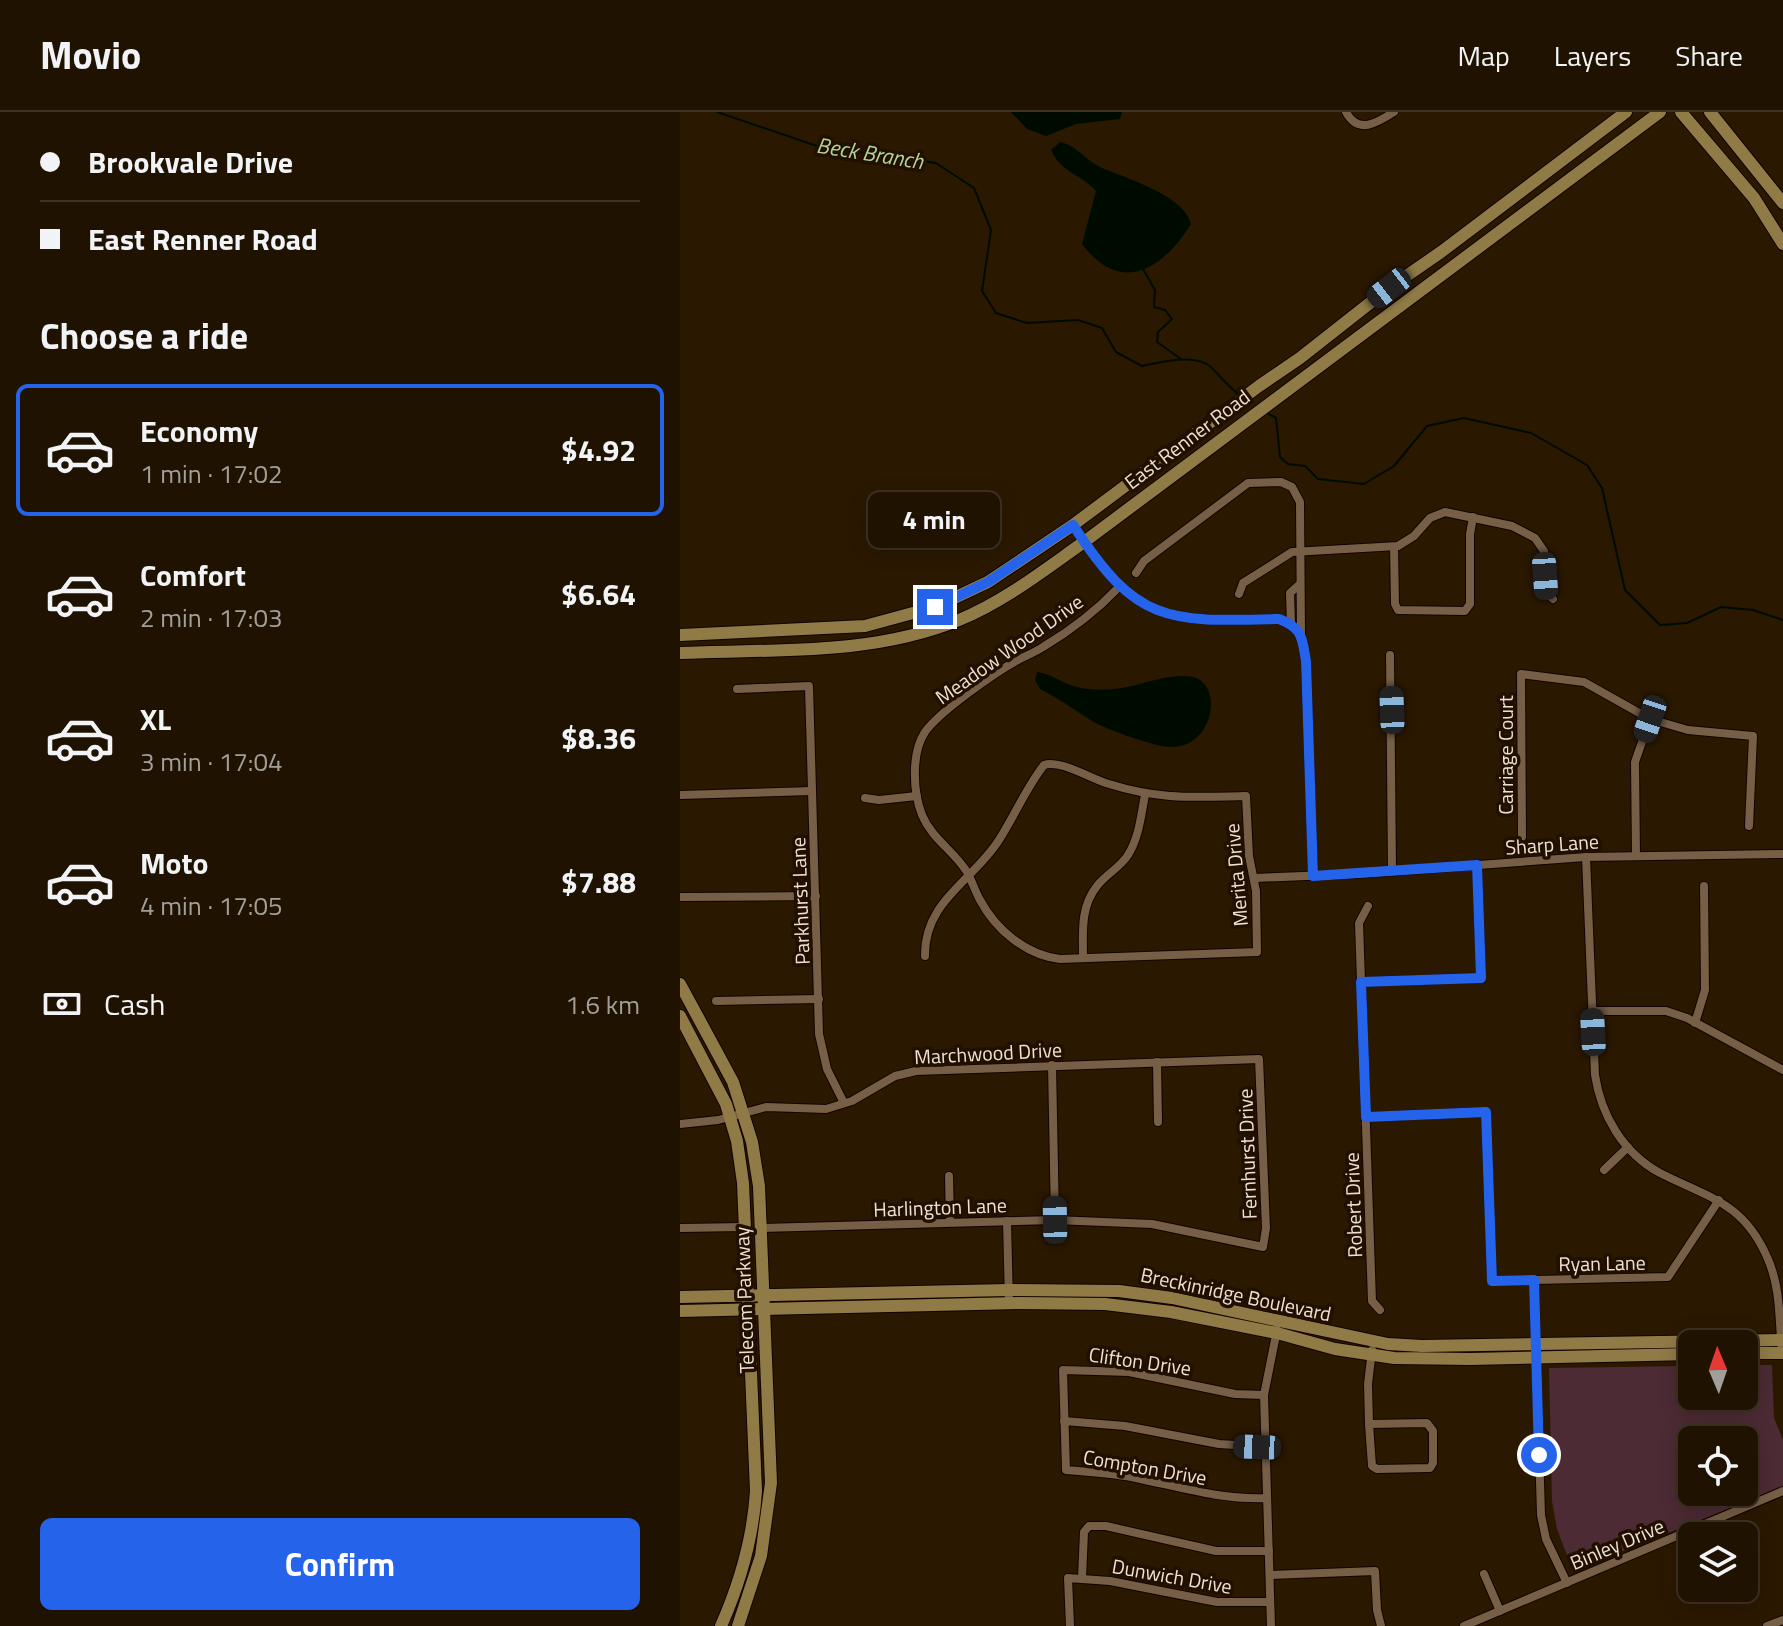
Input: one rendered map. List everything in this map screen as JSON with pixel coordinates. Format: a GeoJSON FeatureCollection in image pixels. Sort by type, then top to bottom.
{"type":"FeatureCollection","features":[{"type":"Feature","properties":{"kind":"street"},"geometry":{"type":"LineString","coordinates":[[1346,112],[1351,121],[1361,126],[1374,125],[1394,112]]}},
{"type":"Feature","properties":{"kind":"street","name":"East Renner Road"},"geometry":{"type":"LineString","coordinates":[[680,635],[840,628],[891,621],[935,607],[988,582],[1073,525],[1300,358],[1626,112]]}},
{"type":"Feature","properties":{"kind":"street","name":"East Renner Road"},"geometry":{"type":"LineString","coordinates":[[680,653],[839,647],[899,639],[959,620],[989,605],[1084,542],[1660,112]]}},
{"type":"Feature","properties":{"kind":"street"},"geometry":{"type":"LineString","coordinates":[[1681,112],[1754,198],[1783,244]]}},
{"type":"Feature","properties":{"kind":"street"},"geometry":{"type":"LineString","coordinates":[[1710,112],[1783,203]]}},
{"type":"Feature","properties":{"kind":"street"},"geometry":{"type":"LineString","coordinates":[[1497,210],[1507,225]]}},
{"type":"Feature","properties":{"kind":"street"},"geometry":{"type":"LineString","coordinates":[[1300,358],[1311,374]]}},
{"type":"Feature","properties":{"kind":"street"},"geometry":{"type":"LineString","coordinates":[[1136,573],[1144,561],[1248,483],[1281,482],[1292,487],[1298,495],[1302,551],[1300,584],[1303,594],[1301,634],[1306,661],[1313,876]]}},
{"type":"Feature","properties":{"kind":"street"},"geometry":{"type":"LineString","coordinates":[[1239,594],[1243,583],[1279,558],[1302,551],[1394,547],[1409,541],[1426,521],[1440,513],[1451,513],[1523,530],[1539,542],[1544,551],[1546,592],[1553,599]]}},
{"type":"Feature","properties":{"kind":"street"},"geometry":{"type":"LineString","coordinates":[[1394,547],[1395,604],[1398,610],[1463,612],[1470,604],[1470,534],[1473,517]]}},
{"type":"Feature","properties":{"kind":"street"},"geometry":{"type":"LineString","coordinates":[[1073,525],[1119,587],[1142,604],[1178,618],[1279,619],[1291,624],[1301,634]]}},
{"type":"Feature","properties":{"kind":"street"},"geometry":{"type":"LineString","coordinates":[[1291,624],[1290,593],[1300,584]]}},
{"type":"Feature","properties":{"kind":"street","name":"Meadow Wood Drive"},"geometry":{"type":"LineString","coordinates":[[1119,587],[1107,600],[1046,646],[1009,665],[931,725],[924,734],[916,757],[917,796],[929,830],[969,875],[984,908],[1012,939],[1050,958],[1257,952]]}},
{"type":"Feature","properties":{"kind":"street"},"geometry":{"type":"LineString","coordinates":[[1390,655],[1392,871]]}},
{"type":"Feature","properties":{"kind":"street","name":"Carriage Court"},"geometry":{"type":"LineString","coordinates":[[1522,837],[1521,674],[1584,682],[1650,719]]}},
{"type":"Feature","properties":{"kind":"street","name":"Parkhurst Lane"},"geometry":{"type":"LineString","coordinates":[[737,689],[809,686],[819,1034],[823,1054],[844,1103]]}},
{"type":"Feature","properties":{"kind":"street"},"geometry":{"type":"LineString","coordinates":[[1636,855],[1635,762],[1650,719],[1688,730],[1753,736],[1749,826]]}},
{"type":"Feature","properties":{"kind":"street"},"geometry":{"type":"LineString","coordinates":[[925,956],[926,935],[937,909],[999,840],[1044,765],[1055,762],[1145,795],[1128,856],[1097,885],[1090,897],[1082,925],[1083,958]]}},
{"type":"Feature","properties":{"kind":"street"},"geometry":{"type":"LineString","coordinates":[[680,795],[812,791]]}},
{"type":"Feature","properties":{"kind":"street","name":"Merita Drive"},"geometry":{"type":"LineString","coordinates":[[1145,795],[1182,798],[1246,796],[1257,952]]}},
{"type":"Feature","properties":{"kind":"street"},"geometry":{"type":"LineString","coordinates":[[865,798],[879,800],[917,796]]}},
{"type":"Feature","properties":{"kind":"street","name":"Sharp Lane"},"geometry":{"type":"LineString","coordinates":[[1254,878],[1586,857],[1783,854]]}},
{"type":"Feature","properties":{"kind":"street"},"geometry":{"type":"LineString","coordinates":[[1586,857],[1597,1086],[1608,1118],[1628,1147],[1659,1172],[1719,1200],[1748,1226],[1779,1275],[1782,1346],[1758,1350]]}},
{"type":"Feature","properties":{"kind":"street"},"geometry":{"type":"LineString","coordinates":[[1361,982],[1481,978],[1477,865]]}},
{"type":"Feature","properties":{"kind":"street"},"geometry":{"type":"LineString","coordinates":[[1695,1023],[1705,990],[1704,886]]}},
{"type":"Feature","properties":{"kind":"street"},"geometry":{"type":"LineString","coordinates":[[680,897],[816,896]]}},
{"type":"Feature","properties":{"kind":"street","name":"Robert Drive"},"geometry":{"type":"LineString","coordinates":[[1368,906],[1359,923],[1372,1301],[1380,1310]]}},
{"type":"Feature","properties":{"kind":"street","name":"Telecom Parkway"},"geometry":{"type":"LineString","coordinates":[[680,984],[686,1007],[728,1073],[744,1112],[756,1169],[771,1483],[761,1556],[738,1626]]}},
{"type":"Feature","properties":{"kind":"street"},"geometry":{"type":"LineString","coordinates":[[716,1001],[819,999]]}},
{"type":"Feature","properties":{"kind":"street"},"geometry":{"type":"LineString","coordinates":[[1592,1011],[1652,1009],[1680,1015],[1783,1070]]}},
{"type":"Feature","properties":{"kind":"street","name":"Telecom Parkway"},"geometry":{"type":"LineString","coordinates":[[680,1016],[730,1117],[743,1183],[755,1506],[742,1571],[721,1626]]}},
{"type":"Feature","properties":{"kind":"street","name":"Marchwood Drive"},"geometry":{"type":"LineString","coordinates":[[680,1124],[705,1123],[766,1107],[812,1110],[844,1103],[878,1083],[908,1073],[1259,1059]]}},
{"type":"Feature","properties":{"kind":"street","name":"Fernhurst Drive"},"geometry":{"type":"LineString","coordinates":[[1259,1059],[1266,1228],[1263,1247]]}},
{"type":"Feature","properties":{"kind":"street"},"geometry":{"type":"LineString","coordinates":[[1157,1062],[1158,1122]]}},
{"type":"Feature","properties":{"kind":"street"},"geometry":{"type":"LineString","coordinates":[[1052,1065],[1055,1220]]}},
{"type":"Feature","properties":{"kind":"street","name":"Ryan Lane"},"geometry":{"type":"LineString","coordinates":[[1366,1117],[1486,1112],[1492,1281],[1668,1277],[1719,1200]]}},
{"type":"Feature","properties":{"kind":"street"},"geometry":{"type":"LineString","coordinates":[[1604,1170],[1628,1147]]}},
{"type":"Feature","properties":{"kind":"street"},"geometry":{"type":"LineString","coordinates":[[949,1176],[950,1222]]}},
{"type":"Feature","properties":{"kind":"street","name":"Harlington Lane"},"geometry":{"type":"LineString","coordinates":[[760,1228],[1055,1220],[1152,1224],[1263,1247]]}},
{"type":"Feature","properties":{"kind":"street"},"geometry":{"type":"LineString","coordinates":[[1007,1221],[1009,1296]]}},
{"type":"Feature","properties":{"kind":"street"},"geometry":{"type":"LineString","coordinates":[[680,1228],[745,1227]]}},
{"type":"Feature","properties":{"kind":"street"},"geometry":{"type":"LineString","coordinates":[[1534,1280],[1543,1527],[1567,1583]]}},
{"type":"Feature","properties":{"kind":"street","name":"Breckinridge Boulevard"},"geometry":{"type":"LineString","coordinates":[[680,1311],[1119,1291],[1172,1298],[1278,1327],[1335,1349],[1372,1348],[1418,1360],[1536,1351],[1782,1346]]}},
{"type":"Feature","properties":{"kind":"street","name":"Breckinridge Boulevard"},"geometry":{"type":"LineString","coordinates":[[680,1297],[1009,1296]]}},
{"type":"Feature","properties":{"kind":"street"},"geometry":{"type":"LineString","coordinates":[[1271,1626],[1264,1395],[1278,1327]]}},
{"type":"Feature","properties":{"kind":"street"},"geometry":{"type":"LineString","coordinates":[[1369,1424],[1427,1423],[1433,1431],[1433,1463],[1426,1469],[1377,1469],[1372,1466],[1369,1424],[1372,1348]]}},
{"type":"Feature","properties":{"kind":"street","name":"Breckinridge Boulevard"},"geometry":{"type":"LineString","coordinates":[[1536,1351],[1678,1354]]}},
{"type":"Feature","properties":{"kind":"street","name":"Clifton Drive"},"geometry":{"type":"LineString","coordinates":[[1066,1470],[1063,1370],[1129,1372],[1235,1394],[1264,1395]]}},
{"type":"Feature","properties":{"kind":"street"},"geometry":{"type":"LineString","coordinates":[[1064,1421],[1125,1426],[1236,1447],[1266,1447]]}},
{"type":"Feature","properties":{"kind":"street","name":"Compton Drive"},"geometry":{"type":"LineString","coordinates":[[1066,1470],[1133,1477],[1219,1497],[1267,1498]]}},
{"type":"Feature","properties":{"kind":"street","name":"Binley Drive"},"geometry":{"type":"LineString","coordinates":[[1464,1626],[1783,1491]]}},
{"type":"Feature","properties":{"kind":"street"},"geometry":{"type":"LineString","coordinates":[[755,1506],[769,1507]]}},
{"type":"Feature","properties":{"kind":"street"},"geometry":{"type":"LineString","coordinates":[[1082,1578],[1084,1532],[1089,1526],[1106,1526],[1216,1551],[1269,1551]]}},
{"type":"Feature","properties":{"kind":"street"},"geometry":{"type":"LineString","coordinates":[[1270,1575],[1375,1571],[1381,1626]]}},
{"type":"Feature","properties":{"kind":"street"},"geometry":{"type":"LineString","coordinates":[[1484,1574],[1500,1611]]}},
{"type":"Feature","properties":{"kind":"street","name":"Dunwich Drive"},"geometry":{"type":"LineString","coordinates":[[1070,1626],[1068,1578],[1110,1581],[1216,1602],[1270,1602]]}},
{"type":"Feature","properties":{"kind":"street"},"geometry":{"type":"LineString","coordinates":[[1767,1626],[1783,1620]]}},
{"type":"Feature","properties":{"kind":"shaded area"},"geometry":{"type":"Polygon","coordinates":[[[1011,112],[1122,112],[1120,119],[1076,124],[1046,136],[1027,129],[1011,112]]]}},
{"type":"Feature","properties":{"kind":"shaded area"},"geometry":{"type":"Polygon","coordinates":[[[1060,142],[1096,165],[1153,189],[1178,205],[1191,224],[1180,240],[1154,264],[1141,270],[1126,272],[1112,269],[1097,260],[1082,244],[1096,191],[1055,158],[1051,150],[1060,142]]]}},
{"type":"Feature","properties":{"kind":"shaded area"},"geometry":{"type":"Polygon","coordinates":[[[1037,672],[1072,686],[1095,690],[1124,688],[1173,676],[1193,677],[1203,682],[1209,692],[1209,718],[1193,740],[1180,746],[1154,744],[1092,721],[1040,689],[1035,680],[1037,672]]]}},
{"type":"Feature","properties":{"kind":"shaded area"},"geometry":{"type":"Polygon","coordinates":[[[1758,1365],[1772,1365],[1774,1418],[1783,1440],[1783,1487],[1758,1497],[1758,1426],[1678,1426],[1678,1506],[1736,1506],[1696,1522],[1678,1522],[1678,1529],[1573,1571],[1557,1529],[1552,1501],[1549,1368],[1678,1366],[1678,1410],[1758,1410],[1758,1365]]]}},
{"type":"Feature","properties":{"kind":"waterway","name":"Beck Branch"},"geometry":{"type":"LineString","coordinates":[[717,112],[820,147],[936,163],[974,188],[991,230],[982,291],[996,313],[1027,323],[1078,320],[1102,328],[1116,352],[1142,366],[1174,360],[1199,361],[1210,366],[1240,395]]}},
{"type":"Feature","properties":{"kind":"waterway"},"geometry":{"type":"LineString","coordinates":[[1143,269],[1155,290],[1154,307],[1165,310],[1172,319],[1158,332],[1157,342],[1181,359]]}},
{"type":"Feature","properties":{"kind":"waterway","name":"Beck Branch"},"geometry":{"type":"LineString","coordinates":[[1265,412],[1276,418],[1280,457],[1288,464],[1305,466],[1318,479],[1364,484],[1394,466],[1427,426],[1464,418],[1531,433],[1587,465],[1602,488],[1625,590],[1660,625],[1687,623],[1721,607],[1753,610],[1783,620]]}},
{"type":"Feature","properties":{"kind":"route"},"geometry":{"type":"LineString","coordinates":[[935,607],[988,582],[1073,525],[1111,579],[1127,594],[1157,611],[1178,618],[1279,619],[1291,624],[1301,634],[1306,661],[1313,876],[1477,865],[1481,978],[1361,982],[1366,1117],[1486,1112],[1492,1281],[1534,1280],[1539,1455]]}}]}
